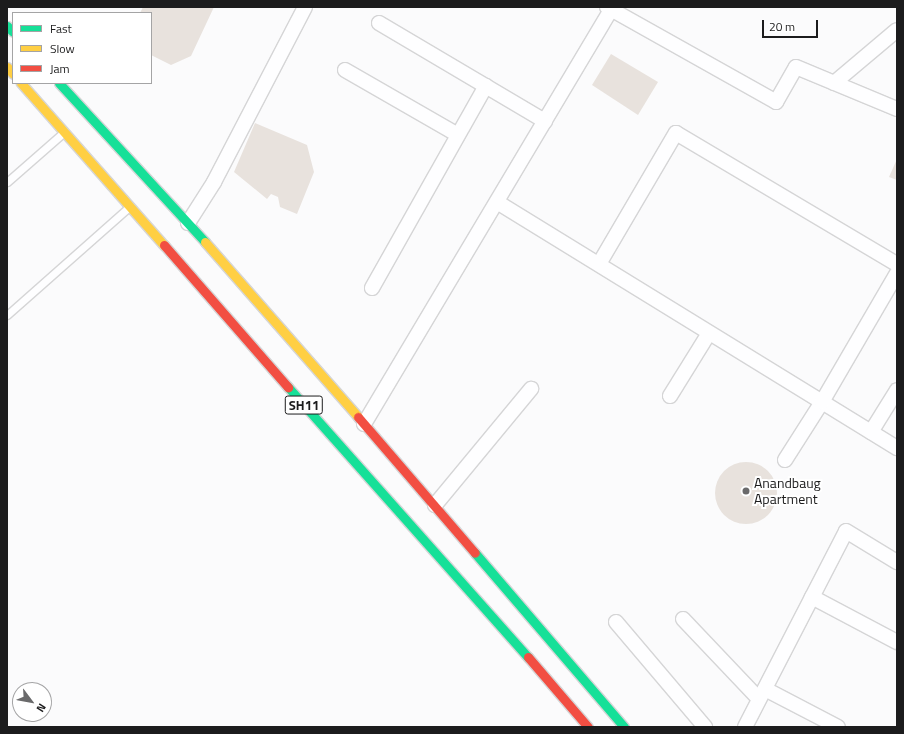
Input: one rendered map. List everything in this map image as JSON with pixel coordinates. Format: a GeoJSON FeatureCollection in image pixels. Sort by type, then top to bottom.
{"type":"FeatureCollection","features":[{"type":"Feature","properties":{"kind":"main road","name":"SH11"},"geometry":{"type":"LineString","coordinates":[[22,84],[414,530],[497,621],[588,727]]}},
{"type":"Feature","properties":{"kind":"main road","name":"SH11"},"geometry":{"type":"LineString","coordinates":[[60,84],[188,223],[435,505],[624,727]]}},
{"type":"Feature","properties":{"kind":"street"},"geometry":{"type":"LineString","coordinates":[[188,223],[214,182],[305,7]]}},
{"type":"Feature","properties":{"kind":"street"},"geometry":{"type":"LineString","coordinates":[[364,424],[545,121],[609,8],[776,102],[796,68],[897,109]]}},
{"type":"Feature","properties":{"kind":"street"},"geometry":{"type":"LineString","coordinates":[[379,23],[545,121]]}},
{"type":"Feature","properties":{"kind":"street"},"geometry":{"type":"LineString","coordinates":[[834,83],[897,30]]}},
{"type":"Feature","properties":{"kind":"street"},"geometry":{"type":"LineString","coordinates":[[345,70],[458,135]]}},
{"type":"Feature","properties":{"kind":"street"},"geometry":{"type":"LineString","coordinates":[[372,288],[486,86]]}},
{"type":"Feature","properties":{"kind":"street"},"geometry":{"type":"LineString","coordinates":[[599,264],[676,133],[897,264]]}},
{"type":"Feature","properties":{"kind":"street"},"geometry":{"type":"LineString","coordinates":[[497,202],[897,448]]}},
{"type":"Feature","properties":{"kind":"street"},"geometry":{"type":"LineString","coordinates":[[785,460],[822,402],[897,273]]}},
{"type":"Feature","properties":{"kind":"street"},"geometry":{"type":"LineString","coordinates":[[670,396],[709,332]]}},
{"type":"Feature","properties":{"kind":"street"},"geometry":{"type":"LineString","coordinates":[[435,505],[531,389]]}},
{"type":"Feature","properties":{"kind":"street"},"geometry":{"type":"LineString","coordinates":[[871,432],[897,390]]}},
{"type":"Feature","properties":{"kind":"street"},"geometry":{"type":"LineString","coordinates":[[745,727],[846,532],[897,562]]}},
{"type":"Feature","properties":{"kind":"street"},"geometry":{"type":"LineString","coordinates":[[812,597],[897,642]]}},
{"type":"Feature","properties":{"kind":"street"},"geometry":{"type":"LineString","coordinates":[[683,619],[762,694],[838,727]]}},
{"type":"Feature","properties":{"kind":"street"},"geometry":{"type":"LineString","coordinates":[[616,622],[705,727]]}},
{"type":"Feature","properties":{"kind":"lane"},"geometry":{"type":"LineString","coordinates":[[7,182],[64,132]]}},
{"type":"Feature","properties":{"kind":"lane"},"geometry":{"type":"LineString","coordinates":[[7,315],[130,206]]}},
{"type":"Feature","properties":{"kind":"building"},"geometry":{"type":"Polygon","coordinates":[[[143,7],[214,7],[191,56],[171,65],[152,56],[152,12],[140,12],[143,7]]]}},
{"type":"Feature","properties":{"kind":"building"},"geometry":{"type":"Polygon","coordinates":[[[611,54],[658,82],[638,115],[592,85],[611,54]]]}},
{"type":"Feature","properties":{"kind":"building"},"geometry":{"type":"Polygon","coordinates":[[[255,123],[307,145],[314,172],[297,214],[280,207],[278,197],[271,194],[267,199],[234,172],[255,123]]]}},
{"type":"Feature","properties":{"kind":"building"},"geometry":{"type":"Polygon","coordinates":[[[897,159],[897,180],[889,177],[897,159]]]}},
{"type":"Feature","properties":{"kind":"building","name":"Anandbaug Apartment"},"geometry":{"type":"Polygon","coordinates":[[[746,462],[758,465],[768,471],[774,481],[777,493],[774,505],[768,515],[758,521],[746,524],[734,521],[724,515],[718,505],[715,493],[718,481],[724,471],[734,465],[746,462]]]}},
{"type":"Feature","properties":{"kind":"traffic: fast"},"geometry":{"type":"LineString","coordinates":[[7,26],[12,31]]}},
{"type":"Feature","properties":{"kind":"traffic: fast"},"geometry":{"type":"LineString","coordinates":[[60,84],[205,242]]}},
{"type":"Feature","properties":{"kind":"traffic: fast"},"geometry":{"type":"LineString","coordinates":[[288,387],[528,657]]}},
{"type":"Feature","properties":{"kind":"traffic: fast"},"geometry":{"type":"LineString","coordinates":[[475,553],[624,727]]}},
{"type":"Feature","properties":{"kind":"traffic: slow"},"geometry":{"type":"LineString","coordinates":[[7,67],[12,73]]}},
{"type":"Feature","properties":{"kind":"traffic: slow"},"geometry":{"type":"LineString","coordinates":[[22,84],[164,245]]}},
{"type":"Feature","properties":{"kind":"traffic: slow"},"geometry":{"type":"LineString","coordinates":[[205,242],[358,417]]}},
{"type":"Feature","properties":{"kind":"traffic: jam"},"geometry":{"type":"LineString","coordinates":[[164,245],[288,387]]}},
{"type":"Feature","properties":{"kind":"traffic: jam"},"geometry":{"type":"LineString","coordinates":[[358,417],[475,553]]}},
{"type":"Feature","properties":{"kind":"traffic: jam"},"geometry":{"type":"LineString","coordinates":[[528,657],[588,727]]}},
{"type":"Feature","properties":{"kind":"place","name":"Anandbaug Apartment"},"geometry":{"type":"Point","coordinates":[746,491]}}]}
